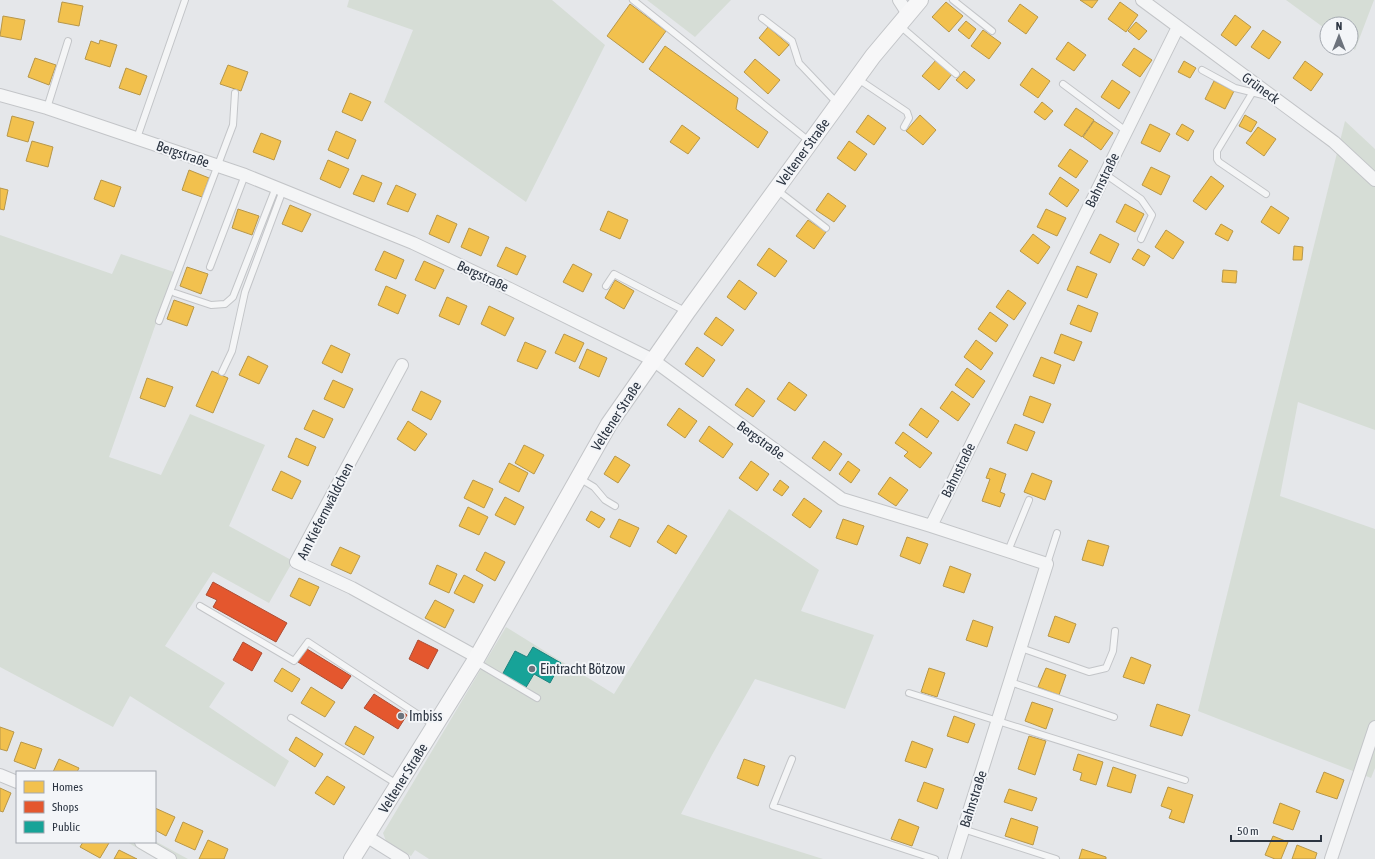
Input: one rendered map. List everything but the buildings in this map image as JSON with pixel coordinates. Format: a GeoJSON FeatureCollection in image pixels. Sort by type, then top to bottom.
{"type":"FeatureCollection","features":[{"type":"Feature","properties":{"kind":"main road","name":"Veltener Straße"},"geometry":{"type":"LineString","coordinates":[[352,859],[436,726],[476,659],[609,424],[687,312],[873,56],[920,0]]}},
{"type":"Feature","properties":{"kind":"street"},"geometry":{"type":"LineString","coordinates":[[899,0],[904,19]]}},
{"type":"Feature","properties":{"kind":"street","name":"Grüneck"},"geometry":{"type":"LineString","coordinates":[[1142,0],[1178,26],[1255,89],[1274,97],[1334,142],[1375,180]]}},
{"type":"Feature","properties":{"kind":"street","name":"Bahnstraße"},"geometry":{"type":"LineString","coordinates":[[931,526],[1178,26]]}},
{"type":"Feature","properties":{"kind":"street","name":"Bergstraße"},"geometry":{"type":"LineString","coordinates":[[0,95],[47,108],[218,165],[279,188],[420,246],[653,360],[842,499],[931,526]]}},
{"type":"Feature","properties":{"kind":"street","name":"Am Kiefernwäldchen"},"geometry":{"type":"LineString","coordinates":[[402,365],[296,562],[352,588],[476,659]]}},
{"type":"Feature","properties":{"kind":"street"},"geometry":{"type":"LineString","coordinates":[[931,526],[1047,564]]}},
{"type":"Feature","properties":{"kind":"street","name":"Bahnstraße"},"geometry":{"type":"LineString","coordinates":[[954,859],[1047,564]]}},
{"type":"Feature","properties":{"kind":"street"},"geometry":{"type":"LineString","coordinates":[[1331,859],[1375,727]]}},
{"type":"Feature","properties":{"kind":"street"},"geometry":{"type":"LineString","coordinates":[[0,774],[16,782]]}},
{"type":"Feature","properties":{"kind":"street"},"geometry":{"type":"LineString","coordinates":[[366,836],[403,859]]}},
{"type":"Feature","properties":{"kind":"street"},"geometry":{"type":"LineString","coordinates":[[143,843],[170,859]]}},
{"type":"Feature","properties":{"kind":"lane"},"geometry":{"type":"LineString","coordinates":[[137,138],[185,0]]}},
{"type":"Feature","properties":{"kind":"lane"},"geometry":{"type":"LineString","coordinates":[[633,0],[810,142]]}},
{"type":"Feature","properties":{"kind":"lane"},"geometry":{"type":"LineString","coordinates":[[954,0],[992,31]]}},
{"type":"Feature","properties":{"kind":"lane"},"geometry":{"type":"LineString","coordinates":[[762,18],[792,41],[799,63],[838,104]]}},
{"type":"Feature","properties":{"kind":"lane"},"geometry":{"type":"LineString","coordinates":[[904,19],[956,74]]}},
{"type":"Feature","properties":{"kind":"lane"},"geometry":{"type":"LineString","coordinates":[[47,108],[68,41]]}},
{"type":"Feature","properties":{"kind":"lane"},"geometry":{"type":"LineString","coordinates":[[1202,70],[1235,88],[1255,89],[1216,155],[1219,162],[1266,194]]}},
{"type":"Feature","properties":{"kind":"lane"},"geometry":{"type":"LineString","coordinates":[[857,78],[907,112],[909,118],[904,127]]}},
{"type":"Feature","properties":{"kind":"lane"},"geometry":{"type":"LineString","coordinates":[[1063,84],[1126,131]]}},
{"type":"Feature","properties":{"kind":"lane"},"geometry":{"type":"LineString","coordinates":[[159,321],[232,125],[235,93]]}},
{"type":"Feature","properties":{"kind":"lane"},"geometry":{"type":"LineString","coordinates":[[1105,174],[1141,199],[1152,215],[1142,239]]}},
{"type":"Feature","properties":{"kind":"lane"},"geometry":{"type":"LineString","coordinates":[[210,267],[245,175]]}},
{"type":"Feature","properties":{"kind":"lane"},"geometry":{"type":"LineString","coordinates":[[175,293],[211,305],[225,304],[233,297],[279,188]]}},
{"type":"Feature","properties":{"kind":"lane"},"geometry":{"type":"LineString","coordinates":[[222,372],[232,351],[245,292],[279,188]]}},
{"type":"Feature","properties":{"kind":"lane"},"geometry":{"type":"LineString","coordinates":[[776,189],[826,228]]}},
{"type":"Feature","properties":{"kind":"lane"},"geometry":{"type":"LineString","coordinates":[[606,286],[614,274],[687,312]]}},
{"type":"Feature","properties":{"kind":"lane"},"geometry":{"type":"LineString","coordinates":[[578,477],[594,487],[605,500],[615,506]]}},
{"type":"Feature","properties":{"kind":"lane"},"geometry":{"type":"LineString","coordinates":[[1008,551],[1029,500]]}},
{"type":"Feature","properties":{"kind":"lane"},"geometry":{"type":"LineString","coordinates":[[1047,564],[1057,533]]}},
{"type":"Feature","properties":{"kind":"lane"},"geometry":{"type":"LineString","coordinates":[[200,606],[294,661],[308,642],[436,726]]}},
{"type":"Feature","properties":{"kind":"lane"},"geometry":{"type":"LineString","coordinates":[[1021,648],[1090,672],[1106,668],[1113,651],[1115,631]]}},
{"type":"Feature","properties":{"kind":"lane"},"geometry":{"type":"LineString","coordinates":[[476,659],[537,698]]}},
{"type":"Feature","properties":{"kind":"lane"},"geometry":{"type":"LineString","coordinates":[[1010,682],[1114,717]]}},
{"type":"Feature","properties":{"kind":"lane"},"geometry":{"type":"LineString","coordinates":[[909,693],[1185,780]]}},
{"type":"Feature","properties":{"kind":"lane"},"geometry":{"type":"LineString","coordinates":[[291,718],[399,785]]}},
{"type":"Feature","properties":{"kind":"lane"},"geometry":{"type":"LineString","coordinates":[[792,759],[773,806],[935,859]]}},
{"type":"Feature","properties":{"kind":"lane"},"geometry":{"type":"LineString","coordinates":[[963,829],[1056,859]]}},
{"type":"Feature","properties":{"kind":"shaded area"},"geometry":{"type":"Polygon","coordinates":[[[349,0],[552,0],[605,45],[526,202],[384,102],[413,30],[347,7],[349,0]]]}},
{"type":"Feature","properties":{"kind":"shaded area"},"geometry":{"type":"Polygon","coordinates":[[[647,0],[731,0],[695,37],[647,0]]]}},
{"type":"Feature","properties":{"kind":"shaded area"},"geometry":{"type":"Polygon","coordinates":[[[1286,0],[1374,0],[1359,39],[1359,16],[1319,16],[1319,24],[1286,0]]]}},
{"type":"Feature","properties":{"kind":"shaded area"},"geometry":{"type":"Polygon","coordinates":[[[1345,121],[1375,149],[1375,430],[1298,402],[1280,496],[1375,529],[1375,768],[1371,778],[1198,711],[1345,121]]]}},
{"type":"Feature","properties":{"kind":"shaded area"},"geometry":{"type":"Polygon","coordinates":[[[0,235],[112,274],[121,254],[174,272],[109,457],[161,475],[190,414],[265,445],[229,526],[293,561],[269,603],[213,572],[165,646],[225,683],[209,707],[289,761],[275,787],[130,696],[113,727],[0,667],[0,235]]]}},
{"type":"Feature","properties":{"kind":"shaded area"},"geometry":{"type":"Polygon","coordinates":[[[729,509],[819,570],[801,611],[874,635],[845,709],[755,679],[681,814],[823,859],[429,859],[415,850],[411,856],[386,841],[383,833],[506,627],[614,694],[729,509]]]}},
{"type":"Feature","properties":{"kind":"shaded area"},"geometry":{"type":"Polygon","coordinates":[[[156,842],[188,859],[156,859],[129,843],[156,843],[156,842]]]}},
{"type":"Feature","properties":{"kind":"place","name":"Eintracht Bötzow"},"geometry":{"type":"Point","coordinates":[532,669]}},
{"type":"Feature","properties":{"kind":"place","name":"Imbiss"},"geometry":{"type":"Point","coordinates":[401,716]}}]}
